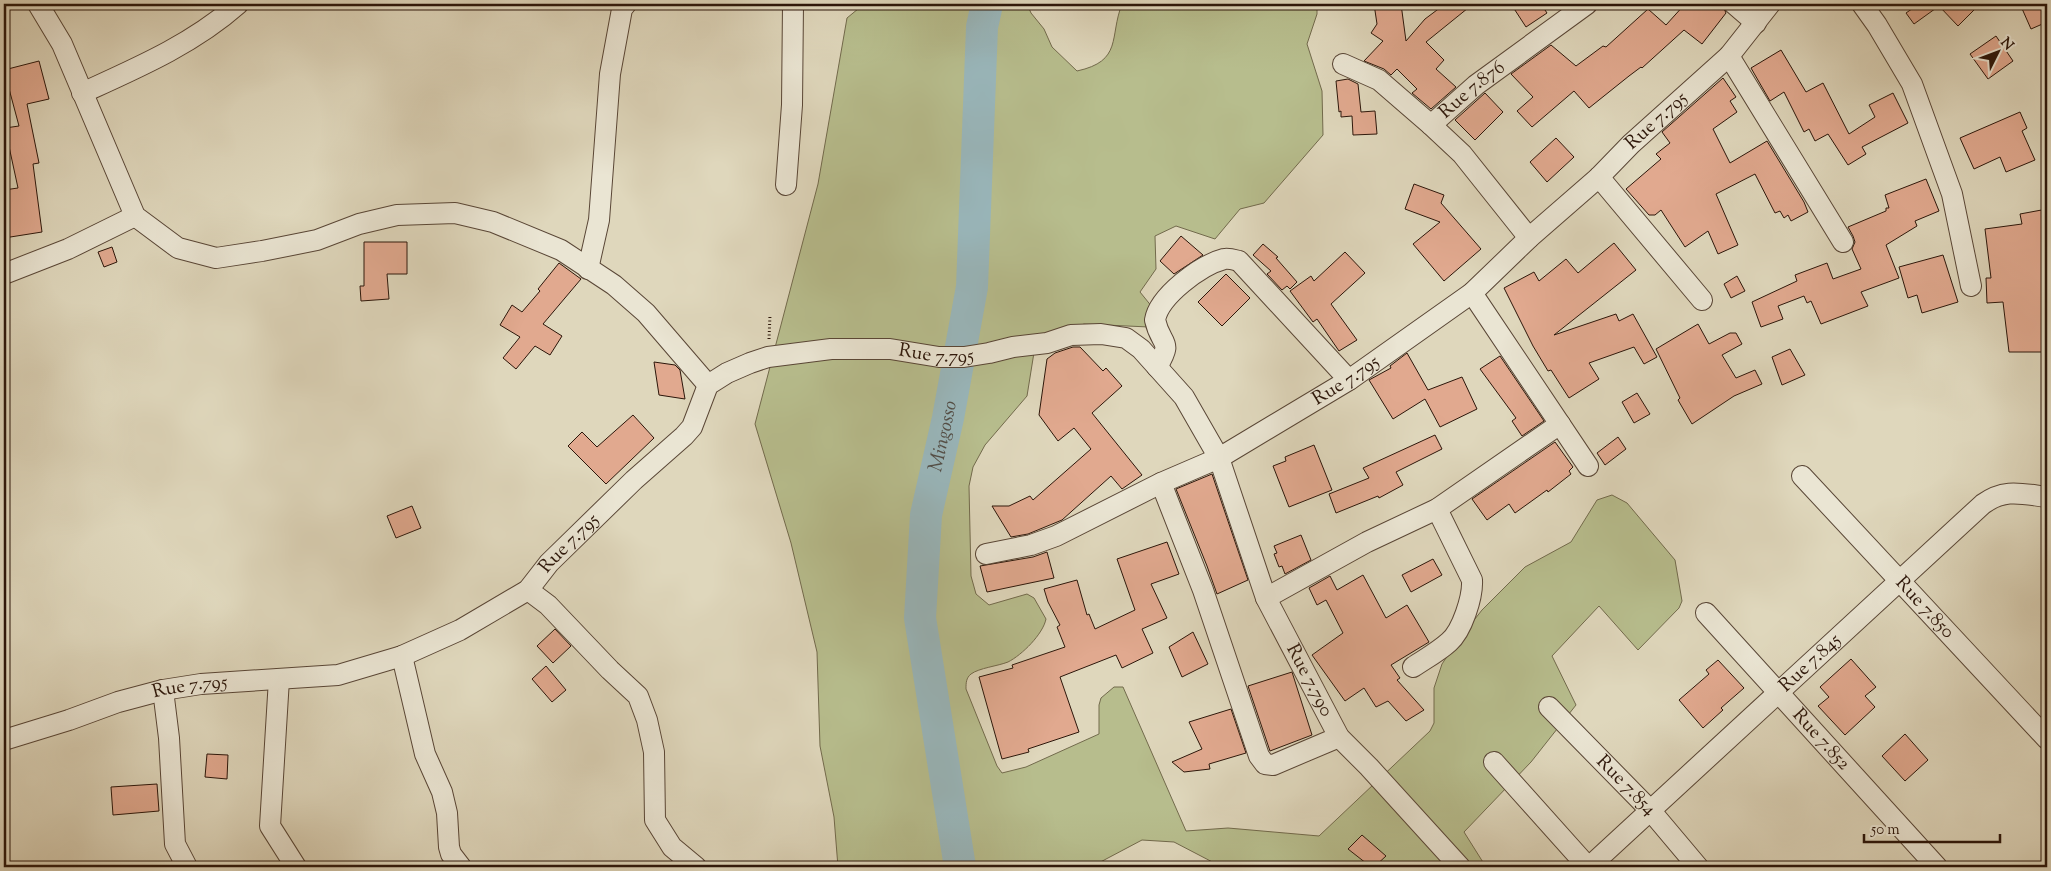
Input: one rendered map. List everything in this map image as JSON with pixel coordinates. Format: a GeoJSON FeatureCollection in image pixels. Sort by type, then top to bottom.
{"type":"FeatureCollection","features":[{"type":"Feature","properties":{"kind":"street"},"geometry":{"type":"LineString","coordinates":[[38,4],[62,44],[135,216],[178,248],[216,258],[262,251],[317,240],[359,224],[397,214],[455,213],[493,222],[561,250],[614,284],[646,313],[708,385]]}},
{"type":"Feature","properties":{"kind":"street"},"geometry":{"type":"LineString","coordinates":[[82,93],[150,62],[206,29],[238,4]]}},
{"type":"Feature","properties":{"kind":"street"},"geometry":{"type":"LineString","coordinates":[[588,269],[599,220],[610,74],[622,9],[626,4]]}},
{"type":"Feature","properties":{"kind":"street"},"geometry":{"type":"LineString","coordinates":[[786,184],[792,105],[793,4]]}},
{"type":"Feature","properties":{"kind":"street","name":"Rue 7.876"},"geometry":{"type":"LineString","coordinates":[[1529,238],[1462,154],[1431,125],[1476,85],[1587,4]]}},
{"type":"Feature","properties":{"kind":"street"},"geometry":{"type":"LineString","coordinates":[[1734,4],[1756,23]]}},
{"type":"Feature","properties":{"kind":"street","name":"Rue 7.795"},"geometry":{"type":"LineString","coordinates":[[4,740],[69,720],[118,702],[162,690],[201,684],[338,675],[402,656],[460,630],[528,590],[549,563],[634,480],[684,436],[692,427],[708,385],[727,372],[768,357],[831,349],[890,349],[939,357],[964,357],[1013,347],[1047,343],[1071,335],[1101,334],[1126,338],[1141,349],[1184,397],[1219,458],[1349,380],[1472,292],[1598,177],[1630,144],[1729,56],[1770,4]]}},
{"type":"Feature","properties":{"kind":"street"},"geometry":{"type":"LineString","coordinates":[[1862,4],[1877,25],[1912,84],[1952,194],[1971,286]]}},
{"type":"Feature","properties":{"kind":"street"},"geometry":{"type":"LineString","coordinates":[[1729,56],[1843,242]]}},
{"type":"Feature","properties":{"kind":"street"},"geometry":{"type":"LineString","coordinates":[[1342,64],[1379,80],[1431,125]]}},
{"type":"Feature","properties":{"kind":"street"},"geometry":{"type":"LineString","coordinates":[[1598,177],[1702,300]]}},
{"type":"Feature","properties":{"kind":"street"},"geometry":{"type":"LineString","coordinates":[[4,274],[68,249],[135,216]]}},
{"type":"Feature","properties":{"kind":"street"},"geometry":{"type":"LineString","coordinates":[[1157,367],[1166,352],[1166,346],[1156,325],[1156,316],[1168,297],[1197,273],[1225,259],[1234,259],[1239,262],[1349,380]]}},
{"type":"Feature","properties":{"kind":"street"},"geometry":{"type":"LineString","coordinates":[[1472,292],[1588,466]]}},
{"type":"Feature","properties":{"kind":"street"},"geometry":{"type":"LineString","coordinates":[[1266,598],[1368,542],[1437,509],[1560,424]]}},
{"type":"Feature","properties":{"kind":"street"},"geometry":{"type":"LineString","coordinates":[[986,554],[1031,545],[1056,536],[1160,482],[1219,458]]}},
{"type":"Feature","properties":{"kind":"street","name":"Rue 7.790"},"geometry":{"type":"LineString","coordinates":[[1219,458],[1266,598],[1339,737],[1370,767],[1460,867]]}},
{"type":"Feature","properties":{"kind":"street","name":"Rue 7.850"},"geometry":{"type":"LineString","coordinates":[[1802,476],[2047,739]]}},
{"type":"Feature","properties":{"kind":"street"},"geometry":{"type":"LineString","coordinates":[[1160,482],[1203,590],[1258,756],[1265,764],[1273,765],[1339,737]]}},
{"type":"Feature","properties":{"kind":"street","name":"Rue 7.845"},"geometry":{"type":"LineString","coordinates":[[1589,867],[1983,504],[1994,496],[2011,493],[2047,497]]}},
{"type":"Feature","properties":{"kind":"street"},"geometry":{"type":"LineString","coordinates":[[1413,667],[1450,642],[1466,613],[1473,588],[1472,580],[1437,509]]}},
{"type":"Feature","properties":{"kind":"street"},"geometry":{"type":"LineString","coordinates":[[528,590],[548,605],[610,670],[638,696],[647,720],[654,752],[655,820],[672,847],[696,867]]}},
{"type":"Feature","properties":{"kind":"street","name":"Rue 7.852"},"geometry":{"type":"LineString","coordinates":[[1706,613],[1937,867]]}},
{"type":"Feature","properties":{"kind":"street"},"geometry":{"type":"LineString","coordinates":[[402,656],[426,754],[442,792],[447,813],[451,854],[461,867]]}},
{"type":"Feature","properties":{"kind":"street"},"geometry":{"type":"LineString","coordinates":[[279,679],[270,826],[296,867]]}},
{"type":"Feature","properties":{"kind":"street"},"geometry":{"type":"LineString","coordinates":[[162,690],[169,738],[175,844],[187,867]]}},
{"type":"Feature","properties":{"kind":"street","name":"Rue 7.854"},"geometry":{"type":"LineString","coordinates":[[1549,707],[1650,810],[1698,867]]}},
{"type":"Feature","properties":{"kind":"street"},"geometry":{"type":"LineString","coordinates":[[1494,762],[1589,867]]}},
{"type":"Feature","properties":{"kind":"green space"},"geometry":{"type":"Polygon","coordinates":[[[864,4],[1027,4],[1031,13],[1044,29],[1052,47],[1077,71],[1092,67],[1102,61],[1108,54],[1112,46],[1122,4],[1317,4],[1317,14],[1307,44],[1322,91],[1323,135],[1264,203],[1240,209],[1215,239],[1176,226],[1155,236],[1156,269],[1140,292],[1157,313],[1149,327],[1084,324],[1036,340],[1027,396],[985,445],[973,467],[969,486],[971,576],[976,594],[989,605],[1027,594],[1034,598],[1046,619],[1041,631],[1014,659],[971,674],[967,679],[966,689],[997,766],[1002,773],[1026,767],[1099,734],[1099,705],[1101,698],[1114,687],[1123,687],[1186,831],[1228,828],[1319,836],[1430,731],[1434,723],[1434,688],[1442,664],[1482,610],[1525,567],[1571,542],[1597,500],[1612,495],[1627,503],[1675,560],[1682,601],[1679,608],[1638,650],[1599,606],[1552,656],[1576,705],[1531,762],[1464,832],[1486,867],[1222,867],[1174,842],[1142,840],[1091,867],[838,867],[834,817],[820,746],[817,652],[791,543],[755,424],[818,184],[847,18],[864,4]]]}},
{"type":"Feature","properties":{"kind":"building"},"geometry":{"type":"Polygon","coordinates":[[[1374,4],[1401,4],[1406,41],[1425,19],[1445,4],[1473,4],[1426,42],[1444,60],[1436,69],[1456,87],[1431,109],[1412,93],[1417,89],[1397,69],[1391,75],[1384,69],[1364,61],[1383,41],[1371,33],[1377,24],[1374,4]]]}},
{"type":"Feature","properties":{"kind":"building"},"geometry":{"type":"Polygon","coordinates":[[[1511,4],[1541,4],[1547,13],[1526,27],[1511,4]]]}},
{"type":"Feature","properties":{"kind":"building"},"geometry":{"type":"Polygon","coordinates":[[[1685,4],[1722,4],[1726,13],[1702,44],[1684,30],[1642,68],[1589,108],[1574,91],[1532,127],[1517,111],[1533,97],[1511,74],[1551,45],[1576,66],[1603,46],[1606,47],[1648,9],[1666,25],[1685,4]]]}},
{"type":"Feature","properties":{"kind":"building"},"geometry":{"type":"Polygon","coordinates":[[[1919,4],[1980,4],[1958,26],[1939,6],[1914,24],[1906,13],[1919,4]]]}},
{"type":"Feature","properties":{"kind":"building"},"geometry":{"type":"Polygon","coordinates":[[[2020,4],[2047,4],[2047,22],[2031,29],[2020,4]]]}},
{"type":"Feature","properties":{"kind":"building"},"geometry":{"type":"Polygon","coordinates":[[[1996,36],[2013,61],[1988,79],[1970,54],[1996,36]]]}},
{"type":"Feature","properties":{"kind":"building"},"geometry":{"type":"Polygon","coordinates":[[[1781,50],[1806,92],[1823,83],[1849,134],[1875,117],[1869,105],[1893,93],[1908,123],[1862,147],[1866,154],[1848,165],[1828,134],[1815,141],[1809,129],[1804,132],[1784,92],[1770,101],[1751,68],[1781,50]]]}},
{"type":"Feature","properties":{"kind":"building"},"geometry":{"type":"Polygon","coordinates":[[[39,61],[49,99],[27,104],[39,163],[33,164],[42,232],[4,238],[4,190],[18,188],[5,128],[19,126],[4,70],[39,61]]]}},
{"type":"Feature","properties":{"kind":"building"},"geometry":{"type":"Polygon","coordinates":[[[1723,78],[1736,97],[1730,101],[1737,112],[1713,129],[1730,163],[1767,141],[1804,202],[1808,212],[1791,221],[1788,215],[1784,218],[1780,211],[1775,213],[1755,174],[1716,194],[1738,245],[1718,254],[1708,231],[1685,247],[1661,210],[1655,215],[1649,215],[1626,189],[1661,159],[1656,154],[1670,143],[1662,132],[1723,78]]]}},
{"type":"Feature","properties":{"kind":"building"},"geometry":{"type":"Polygon","coordinates":[[[1348,79],[1358,84],[1361,112],[1375,111],[1377,134],[1353,135],[1352,116],[1341,117],[1336,81],[1348,79]]]}},
{"type":"Feature","properties":{"kind":"building"},"geometry":{"type":"Polygon","coordinates":[[[1485,93],[1503,112],[1475,140],[1455,120],[1485,93]]]}},
{"type":"Feature","properties":{"kind":"building"},"geometry":{"type":"Polygon","coordinates":[[[2020,112],[2027,128],[2022,131],[2035,160],[2006,172],[2000,157],[1974,169],[1960,138],[2020,112]]]}},
{"type":"Feature","properties":{"kind":"building"},"geometry":{"type":"Polygon","coordinates":[[[1556,138],[1574,157],[1547,182],[1530,162],[1556,138]]]}},
{"type":"Feature","properties":{"kind":"building"},"geometry":{"type":"Polygon","coordinates":[[[1926,179],[1939,211],[1915,221],[1917,226],[1886,245],[1899,278],[1861,292],[1868,306],[1821,324],[1811,301],[1807,303],[1804,296],[1778,306],[1783,319],[1761,327],[1752,302],[1797,281],[1795,275],[1827,263],[1833,279],[1861,269],[1852,249],[1855,242],[1848,227],[1886,211],[1886,208],[1889,208],[1885,195],[1926,179]]]}},
{"type":"Feature","properties":{"kind":"building"},"geometry":{"type":"Polygon","coordinates":[[[1414,184],[1444,195],[1441,203],[1481,249],[1444,281],[1413,244],[1440,222],[1405,209],[1414,184]]]}},
{"type":"Feature","properties":{"kind":"building"},"geometry":{"type":"Polygon","coordinates":[[[2047,209],[2047,352],[2009,352],[2003,302],[1987,303],[1986,278],[1991,278],[1985,229],[2022,224],[2020,214],[2047,209]]]}},
{"type":"Feature","properties":{"kind":"building"},"geometry":{"type":"Polygon","coordinates":[[[1181,236],[1203,255],[1174,274],[1160,261],[1181,236]]]}},
{"type":"Feature","properties":{"kind":"building"},"geometry":{"type":"Polygon","coordinates":[[[364,242],[407,242],[407,274],[387,274],[389,299],[361,301],[360,286],[364,286],[364,242]]]}},
{"type":"Feature","properties":{"kind":"building"},"geometry":{"type":"Polygon","coordinates":[[[1614,243],[1636,270],[1554,335],[1616,314],[1619,321],[1633,314],[1657,357],[1644,364],[1634,347],[1589,363],[1599,379],[1569,398],[1551,370],[1548,371],[1533,346],[1504,288],[1534,272],[1539,281],[1566,259],[1578,273],[1614,243]]]}},
{"type":"Feature","properties":{"kind":"building"},"geometry":{"type":"Polygon","coordinates":[[[1263,244],[1278,257],[1276,258],[1297,282],[1290,289],[1287,286],[1282,290],[1267,274],[1271,271],[1253,255],[1263,244]]]}},
{"type":"Feature","properties":{"kind":"building"},"geometry":{"type":"Polygon","coordinates":[[[112,247],[117,262],[104,267],[98,252],[112,247]]]}},
{"type":"Feature","properties":{"kind":"building"},"geometry":{"type":"Polygon","coordinates":[[[1345,252],[1365,273],[1331,304],[1357,340],[1339,351],[1317,319],[1313,322],[1290,291],[1311,276],[1314,281],[1345,252]]]}},
{"type":"Feature","properties":{"kind":"building"},"geometry":{"type":"Polygon","coordinates":[[[1943,255],[1958,302],[1922,313],[1917,295],[1908,298],[1899,267],[1943,255]]]}},
{"type":"Feature","properties":{"kind":"building"},"geometry":{"type":"Polygon","coordinates":[[[559,263],[581,279],[543,324],[562,336],[550,355],[535,346],[516,369],[503,358],[520,337],[500,325],[512,305],[522,312],[540,291],[538,289],[559,263]]]}},
{"type":"Feature","properties":{"kind":"building"},"geometry":{"type":"Polygon","coordinates":[[[1226,274],[1250,298],[1222,326],[1198,302],[1226,274]]]}},
{"type":"Feature","properties":{"kind":"building"},"geometry":{"type":"Polygon","coordinates":[[[1737,276],[1745,291],[1731,298],[1724,284],[1737,276]]]}},
{"type":"Feature","properties":{"kind":"building"},"geometry":{"type":"Polygon","coordinates":[[[1698,324],[1709,344],[1730,333],[1736,333],[1742,344],[1722,355],[1736,378],[1755,370],[1762,384],[1734,396],[1692,424],[1678,400],[1680,398],[1656,349],[1698,324]]]}},
{"type":"Feature","properties":{"kind":"building"},"geometry":{"type":"Polygon","coordinates":[[[1073,347],[1080,347],[1103,371],[1106,368],[1122,386],[1092,413],[1142,475],[1122,489],[1111,476],[1062,520],[1028,534],[1011,537],[992,506],[1009,506],[1030,496],[1033,500],[1091,449],[1074,428],[1058,441],[1039,415],[1047,359],[1055,353],[1073,347]]]}},
{"type":"Feature","properties":{"kind":"building"},"geometry":{"type":"Polygon","coordinates":[[[1790,349],[1805,375],[1782,385],[1772,357],[1790,349]]]}},
{"type":"Feature","properties":{"kind":"building"},"geometry":{"type":"Polygon","coordinates":[[[1407,353],[1428,390],[1462,377],[1477,409],[1440,427],[1425,399],[1393,419],[1369,380],[1391,368],[1390,366],[1407,353]]]}},
{"type":"Feature","properties":{"kind":"building"},"geometry":{"type":"Polygon","coordinates":[[[1500,356],[1544,421],[1522,436],[1512,421],[1516,418],[1480,369],[1500,356]]]}},
{"type":"Feature","properties":{"kind":"building"},"geometry":{"type":"Polygon","coordinates":[[[654,362],[675,365],[680,370],[685,399],[659,395],[654,362]]]}},
{"type":"Feature","properties":{"kind":"building"},"geometry":{"type":"Polygon","coordinates":[[[1637,393],[1650,414],[1634,423],[1622,402],[1637,393]]]}},
{"type":"Feature","properties":{"kind":"building"},"geometry":{"type":"Polygon","coordinates":[[[633,415],[654,438],[606,484],[568,446],[582,432],[597,447],[633,415]]]}},
{"type":"Feature","properties":{"kind":"building"},"geometry":{"type":"Polygon","coordinates":[[[1435,435],[1442,449],[1396,472],[1403,485],[1379,498],[1378,496],[1336,513],[1329,494],[1369,478],[1363,468],[1435,435]]]}},
{"type":"Feature","properties":{"kind":"building"},"geometry":{"type":"Polygon","coordinates":[[[1618,437],[1626,449],[1605,465],[1597,453],[1618,437]]]}},
{"type":"Feature","properties":{"kind":"building"},"geometry":{"type":"Polygon","coordinates":[[[1555,442],[1573,467],[1569,471],[1571,474],[1548,492],[1547,490],[1515,513],[1509,504],[1487,520],[1472,499],[1555,442]]]}},
{"type":"Feature","properties":{"kind":"building"},"geometry":{"type":"Polygon","coordinates":[[[1314,445],[1332,490],[1289,507],[1273,466],[1286,461],[1285,457],[1314,445]]]}},
{"type":"Feature","properties":{"kind":"building"},"geometry":{"type":"Polygon","coordinates":[[[1212,474],[1248,580],[1217,594],[1176,489],[1212,474]]]}},
{"type":"Feature","properties":{"kind":"building"},"geometry":{"type":"Polygon","coordinates":[[[412,506],[421,528],[396,538],[387,516],[412,506]]]}},
{"type":"Feature","properties":{"kind":"building"},"geometry":{"type":"Polygon","coordinates":[[[1301,535],[1311,560],[1285,574],[1282,566],[1279,567],[1274,554],[1277,553],[1274,546],[1301,535]]]}},
{"type":"Feature","properties":{"kind":"building"},"geometry":{"type":"Polygon","coordinates":[[[1167,542],[1179,574],[1151,584],[1167,618],[1142,629],[1153,653],[1122,668],[1116,655],[1060,677],[1079,732],[1028,749],[1029,752],[1002,759],[979,677],[1013,668],[1012,665],[1065,647],[1057,627],[1060,625],[1048,602],[1044,589],[1077,580],[1087,615],[1089,614],[1095,629],[1135,610],[1117,559],[1167,542]]]}},
{"type":"Feature","properties":{"kind":"building"},"geometry":{"type":"Polygon","coordinates":[[[1047,552],[1054,578],[987,592],[980,566],[1033,557],[1047,552]]]}},
{"type":"Feature","properties":{"kind":"building"},"geometry":{"type":"Polygon","coordinates":[[[1433,559],[1442,575],[1411,592],[1402,575],[1433,559]]]}},
{"type":"Feature","properties":{"kind":"building"},"geometry":{"type":"Polygon","coordinates":[[[1363,575],[1386,618],[1407,605],[1429,642],[1391,665],[1400,678],[1397,680],[1424,710],[1406,721],[1388,701],[1376,707],[1364,688],[1345,701],[1312,655],[1343,633],[1326,600],[1317,605],[1309,588],[1330,576],[1337,590],[1363,575]]]}},
{"type":"Feature","properties":{"kind":"building"},"geometry":{"type":"Polygon","coordinates":[[[555,629],[571,646],[553,663],[537,646],[555,629]]]}},
{"type":"Feature","properties":{"kind":"building"},"geometry":{"type":"Polygon","coordinates":[[[1193,632],[1208,664],[1182,677],[1169,647],[1193,632]]]}},
{"type":"Feature","properties":{"kind":"building"},"geometry":{"type":"Polygon","coordinates":[[[1851,659],[1876,687],[1865,696],[1875,707],[1845,735],[1818,706],[1829,697],[1820,687],[1851,659]]]}},
{"type":"Feature","properties":{"kind":"building"},"geometry":{"type":"Polygon","coordinates":[[[1718,660],[1744,688],[1721,708],[1723,710],[1703,728],[1679,700],[1709,674],[1706,670],[1718,660]]]}},
{"type":"Feature","properties":{"kind":"building"},"geometry":{"type":"Polygon","coordinates":[[[546,666],[566,690],[552,702],[532,679],[546,666]]]}},
{"type":"Feature","properties":{"kind":"building"},"geometry":{"type":"Polygon","coordinates":[[[1292,672],[1312,735],[1270,751],[1248,686],[1292,672]]]}},
{"type":"Feature","properties":{"kind":"building"},"geometry":{"type":"Polygon","coordinates":[[[1231,709],[1246,753],[1209,764],[1210,769],[1184,772],[1172,762],[1202,749],[1189,722],[1231,709]]]}},
{"type":"Feature","properties":{"kind":"building"},"geometry":{"type":"Polygon","coordinates":[[[1905,734],[1928,760],[1905,781],[1882,756],[1905,734]]]}},
{"type":"Feature","properties":{"kind":"building"},"geometry":{"type":"Polygon","coordinates":[[[207,754],[228,755],[227,779],[205,777],[207,754]]]}},
{"type":"Feature","properties":{"kind":"building"},"geometry":{"type":"Polygon","coordinates":[[[157,784],[159,811],[113,815],[111,787],[157,784]]]}},
{"type":"Feature","properties":{"kind":"building"},"geometry":{"type":"Polygon","coordinates":[[[1362,835],[1386,856],[1374,867],[1371,867],[1348,849],[1362,835]]]}},
{"type":"Feature","properties":{"kind":"waterway","name":"Mingosso"},"geometry":{"type":"LineString","coordinates":[[960,867],[920,618],[926,515],[948,418],[972,287],[982,27],[987,4]]}}]}
